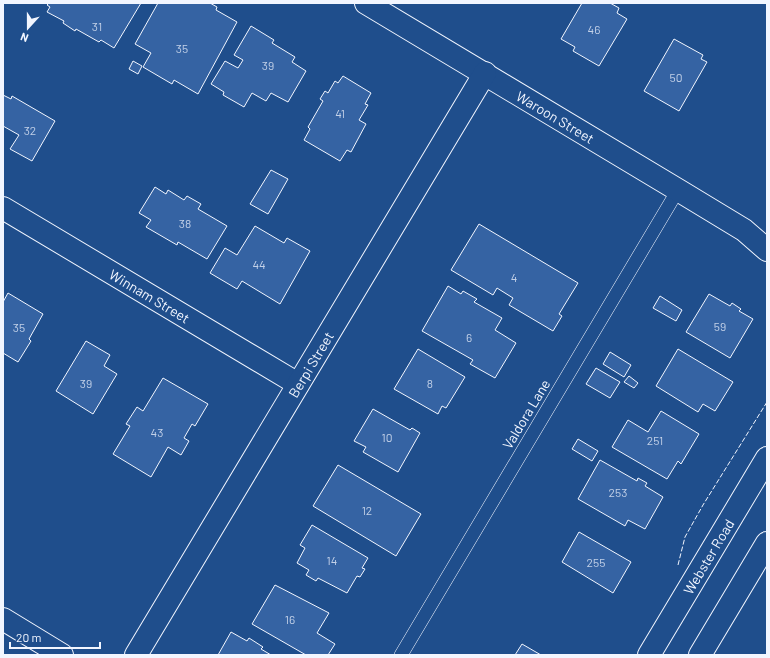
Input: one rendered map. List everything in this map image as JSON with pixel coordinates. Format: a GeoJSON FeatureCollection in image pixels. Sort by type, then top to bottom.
{"type":"FeatureCollection","features":[{"type":"Feature","properties":{"kind":"street","name":"Waroon Street"},"geometry":{"type":"LineString","coordinates":[[366,3],[744,230],[767,250]]}},
{"type":"Feature","properties":{"kind":"street","name":"Berpi Street"},"geometry":{"type":"LineString","coordinates":[[136,655],[485,74]]}},
{"type":"Feature","properties":{"kind":"street","name":"Winnam Street"},"geometry":{"type":"LineString","coordinates":[[3,208],[298,384]]}},
{"type":"Feature","properties":{"kind":"street","name":"Waroon Street"},"geometry":{"type":"LineString","coordinates":[[744,230],[767,239]]}},
{"type":"Feature","properties":{"kind":"street","name":"Webster Road"},"geometry":{"type":"LineString","coordinates":[[649,655],[767,458]]}},
{"type":"Feature","properties":{"kind":"street"},"geometry":{"type":"LineString","coordinates":[[700,655],[767,543]]}},
{"type":"Feature","properties":{"kind":"street"},"geometry":{"type":"LineString","coordinates":[[3,619],[62,655]]}},
{"type":"Feature","properties":{"kind":"lane","name":"Valdora Lane"},"geometry":{"type":"LineString","coordinates":[[401,655],[678,190]]}},
{"type":"Feature","properties":{"kind":"building"},"geometry":{"type":"Polygon","coordinates":[[[49,3],[141,3],[114,48],[101,40],[99,42],[76,29],[75,31],[63,23],[64,21],[47,12],[50,7],[47,5],[49,3]]]}},
{"type":"Feature","properties":{"kind":"building"},"geometry":{"type":"Polygon","coordinates":[[[158,3],[210,3],[217,7],[216,10],[237,22],[198,94],[174,80],[172,84],[143,67],[151,53],[135,44],[158,3]]]}},
{"type":"Feature","properties":{"kind":"building"},"geometry":{"type":"Polygon","coordinates":[[[582,3],[610,3],[619,8],[617,13],[627,19],[599,66],[573,51],[575,47],[561,39],[582,3]]]}},
{"type":"Feature","properties":{"kind":"building"},"geometry":{"type":"Polygon","coordinates":[[[251,26],[274,40],[272,43],[295,57],[292,62],[306,71],[288,102],[271,93],[266,101],[252,93],[244,107],[223,95],[224,92],[211,84],[225,61],[238,68],[243,60],[234,55],[251,26]]]}},
{"type":"Feature","properties":{"kind":"building"},"geometry":{"type":"Polygon","coordinates":[[[674,39],[703,55],[701,59],[707,62],[679,111],[644,91],[674,39]]]}},
{"type":"Feature","properties":{"kind":"building"},"geometry":{"type":"Polygon","coordinates":[[[133,61],[142,66],[138,74],[129,69],[133,61]]]}},
{"type":"Feature","properties":{"kind":"building"},"geometry":{"type":"Polygon","coordinates":[[[343,76],[371,93],[365,104],[368,105],[359,120],[366,124],[351,152],[347,150],[340,161],[304,140],[310,129],[308,127],[323,101],[320,99],[325,91],[328,93],[335,81],[338,83],[343,76]]]}},
{"type":"Feature","properties":{"kind":"building"},"geometry":{"type":"Polygon","coordinates":[[[3,95],[11,99],[12,96],[55,121],[32,161],[10,149],[19,135],[3,126],[3,95]]]}},
{"type":"Feature","properties":{"kind":"building"},"geometry":{"type":"Polygon","coordinates":[[[271,170],[288,179],[268,214],[250,204],[271,170]]]}},
{"type":"Feature","properties":{"kind":"building"},"geometry":{"type":"Polygon","coordinates":[[[155,187],[166,194],[168,190],[184,200],[187,196],[201,204],[198,209],[227,226],[207,259],[178,242],[177,245],[146,227],[151,220],[139,213],[155,187]]]}},
{"type":"Feature","properties":{"kind":"building"},"geometry":{"type":"Polygon","coordinates":[[[479,224],[578,283],[559,314],[562,316],[553,331],[509,305],[513,298],[497,288],[493,295],[451,270],[479,224]]]}},
{"type":"Feature","properties":{"kind":"building"},"geometry":{"type":"Polygon","coordinates":[[[255,226],[284,243],[287,238],[310,251],[280,304],[242,281],[237,289],[210,273],[225,248],[237,255],[255,226]]]}},
{"type":"Feature","properties":{"kind":"building"},"geometry":{"type":"Polygon","coordinates":[[[448,286],[461,294],[463,291],[477,299],[474,302],[502,318],[495,330],[516,343],[495,378],[470,364],[473,360],[422,331],[448,286]]]}},
{"type":"Feature","properties":{"kind":"building"},"geometry":{"type":"Polygon","coordinates":[[[8,293],[43,314],[29,339],[31,341],[18,362],[3,353],[3,302],[8,293]]]}},
{"type":"Feature","properties":{"kind":"building"},"geometry":{"type":"Polygon","coordinates":[[[709,294],[730,306],[732,303],[741,309],[739,311],[753,319],[730,358],[686,332],[709,294]]]}},
{"type":"Feature","properties":{"kind":"building"},"geometry":{"type":"Polygon","coordinates":[[[660,296],[682,310],[676,321],[653,308],[660,296]]]}},
{"type":"Feature","properties":{"kind":"building"},"geometry":{"type":"Polygon","coordinates":[[[86,341],[110,355],[104,366],[117,374],[93,414],[56,391],[86,341]]]}},
{"type":"Feature","properties":{"kind":"building"},"geometry":{"type":"Polygon","coordinates":[[[418,349],[465,377],[446,408],[442,406],[438,414],[394,389],[418,349]]]}},
{"type":"Feature","properties":{"kind":"building"},"geometry":{"type":"Polygon","coordinates":[[[678,349],[733,382],[715,411],[703,404],[698,412],[656,386],[678,349]]]}},
{"type":"Feature","properties":{"kind":"building"},"geometry":{"type":"Polygon","coordinates":[[[610,352],[631,365],[624,377],[603,364],[610,352]]]}},
{"type":"Feature","properties":{"kind":"building"},"geometry":{"type":"Polygon","coordinates":[[[596,368],[620,382],[610,398],[586,384],[596,368]]]}},
{"type":"Feature","properties":{"kind":"building"},"geometry":{"type":"Polygon","coordinates":[[[629,376],[638,383],[634,388],[624,382],[629,376]]]}},
{"type":"Feature","properties":{"kind":"building"},"geometry":{"type":"Polygon","coordinates":[[[163,378],[208,404],[195,426],[192,424],[184,438],[189,441],[181,455],[168,447],[151,477],[113,454],[130,426],[126,424],[137,407],[143,411],[163,378]]]}},
{"type":"Feature","properties":{"kind":"building"},"geometry":{"type":"Polygon","coordinates":[[[373,409],[410,430],[412,428],[420,433],[398,472],[363,452],[366,447],[354,441],[373,409]]]}},
{"type":"Feature","properties":{"kind":"building"},"geometry":{"type":"Polygon","coordinates":[[[661,411],[699,434],[681,464],[678,461],[667,479],[612,447],[628,420],[648,432],[661,411]]]}},
{"type":"Feature","properties":{"kind":"building"},"geometry":{"type":"Polygon","coordinates":[[[578,439],[598,451],[592,461],[572,449],[578,439]]]}},
{"type":"Feature","properties":{"kind":"building"},"geometry":{"type":"Polygon","coordinates":[[[600,460],[637,481],[638,478],[647,483],[645,486],[663,497],[645,529],[628,520],[625,526],[578,499],[600,460]]]}},
{"type":"Feature","properties":{"kind":"building"},"geometry":{"type":"Polygon","coordinates":[[[338,465],[421,514],[396,556],[313,506],[338,465]]]}},
{"type":"Feature","properties":{"kind":"building"},"geometry":{"type":"Polygon","coordinates":[[[312,525],[368,558],[362,568],[365,569],[360,577],[357,576],[347,593],[318,578],[316,581],[306,575],[309,570],[297,563],[305,548],[300,545],[312,525]]]}},
{"type":"Feature","properties":{"kind":"building"},"geometry":{"type":"Polygon","coordinates":[[[579,532],[631,562],[613,593],[562,562],[579,532]]]}},
{"type":"Feature","properties":{"kind":"building"},"geometry":{"type":"Polygon","coordinates":[[[275,585],[329,613],[317,633],[335,644],[328,655],[306,655],[252,624],[275,585]]]}},
{"type":"Feature","properties":{"kind":"building"},"geometry":{"type":"Polygon","coordinates":[[[231,632],[247,641],[249,638],[263,647],[261,649],[271,655],[218,655],[231,632]]]}},
{"type":"Feature","properties":{"kind":"building"},"geometry":{"type":"Polygon","coordinates":[[[522,644],[541,655],[515,655],[522,644]]]}},
{"type":"Feature","properties":{"kind":"fence"},"geometry":{"type":"LineString","coordinates":[[678,565],[685,537],[703,505],[767,402]]}}]}
